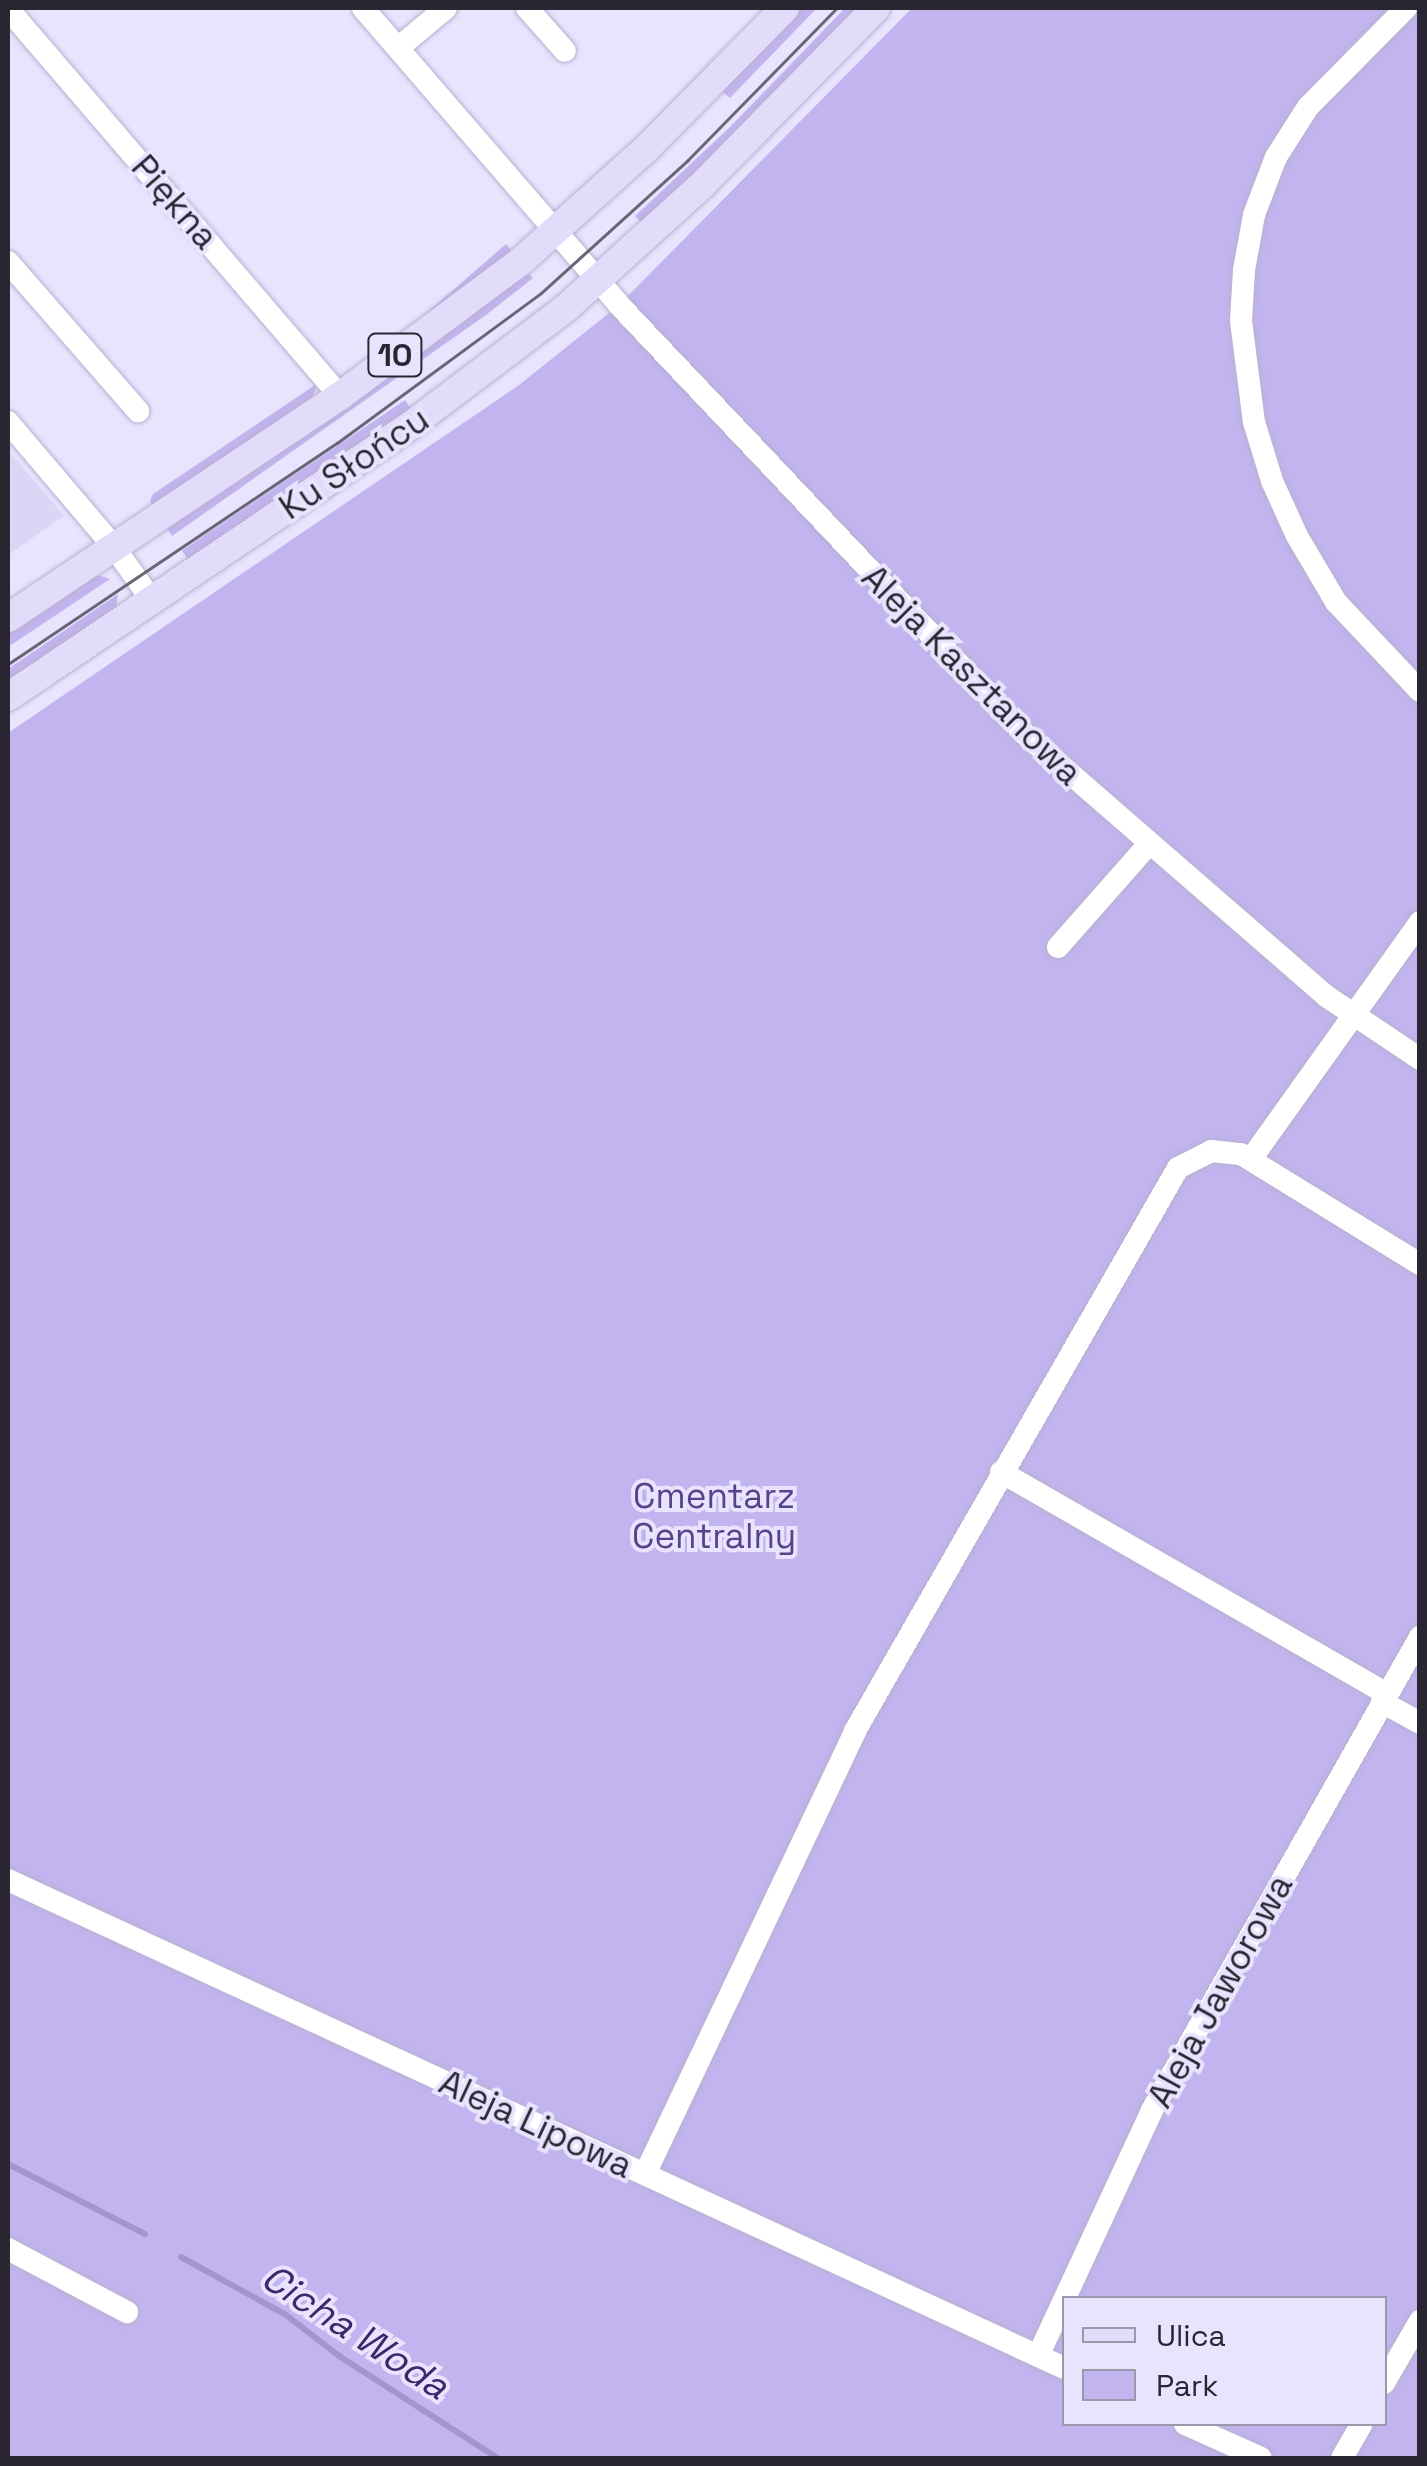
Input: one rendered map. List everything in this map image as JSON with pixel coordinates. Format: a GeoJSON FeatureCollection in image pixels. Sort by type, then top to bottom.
{"type":"FeatureCollection","features":[{"type":"Feature","properties":{"kind":"main road","name":"Ku Słońcu"},"geometry":{"type":"LineString","coordinates":[[8,618],[340,396],[556,232],[645,150],[785,8]]}},
{"type":"Feature","properties":{"kind":"main road","name":"Ku Słońcu"},"geometry":{"type":"LineString","coordinates":[[8,697],[410,426],[598,281],[740,148],[876,8]]}},
{"type":"Feature","properties":{"kind":"street"},"geometry":{"type":"LineString","coordinates":[[363,8],[598,281]]}},
{"type":"Feature","properties":{"kind":"street"},"geometry":{"type":"LineString","coordinates":[[398,48],[446,8]]}},
{"type":"Feature","properties":{"kind":"street"},"geometry":{"type":"LineString","coordinates":[[527,8],[565,50]]}},
{"type":"Feature","properties":{"kind":"street"},"geometry":{"type":"LineString","coordinates":[[1406,8],[1308,107],[1276,157],[1254,215],[1244,270],[1242,322],[1254,422],[1272,481],[1297,536],[1336,602],[1420,691]]}},
{"type":"Feature","properties":{"kind":"street","name":"Piękna"},"geometry":{"type":"LineString","coordinates":[[8,9],[340,396]]}},
{"type":"Feature","properties":{"kind":"street"},"geometry":{"type":"LineString","coordinates":[[8,262],[138,411]]}},
{"type":"Feature","properties":{"kind":"street","name":"Aleja Kasztanowa"},"geometry":{"type":"LineString","coordinates":[[598,281],[1027,736],[1148,846],[1326,996],[1420,1060]]}},
{"type":"Feature","properties":{"kind":"street"},"geometry":{"type":"LineString","coordinates":[[8,422],[114,547],[152,599]]}},
{"type":"Feature","properties":{"kind":"street"},"geometry":{"type":"LineString","coordinates":[[1058,947],[1148,846]]}},
{"type":"Feature","properties":{"kind":"street"},"geometry":{"type":"LineString","coordinates":[[1251,1159],[1420,922]]}},
{"type":"Feature","properties":{"kind":"street"},"geometry":{"type":"LineString","coordinates":[[645,2174],[855,1731],[1178,1168],[1210,1151],[1251,1159],[1420,1264]]}},
{"type":"Feature","properties":{"kind":"street"},"geometry":{"type":"LineString","coordinates":[[1001,1472],[1385,1698],[1420,1723]]}},
{"type":"Feature","properties":{"kind":"street","name":"Aleja Jaworowa"},"geometry":{"type":"LineString","coordinates":[[1066,2296],[1152,2110],[1420,1637]]}},
{"type":"Feature","properties":{"kind":"street","name":"Aleja Lipowa"},"geometry":{"type":"LineString","coordinates":[[8,1880],[1062,2367]]}},
{"type":"Feature","properties":{"kind":"street"},"geometry":{"type":"LineString","coordinates":[[8,2248],[126,2312]]}},
{"type":"Feature","properties":{"kind":"street","name":"Aleja Jaworowa"},"geometry":{"type":"LineString","coordinates":[[1038,2356],[1062,2304]]}},
{"type":"Feature","properties":{"kind":"street"},"geometry":{"type":"LineString","coordinates":[[1387,2378],[1420,2321]]}},
{"type":"Feature","properties":{"kind":"street"},"geometry":{"type":"LineString","coordinates":[[1189,2426],[1260,2458]]}},
{"type":"Feature","properties":{"kind":"street"},"geometry":{"type":"LineString","coordinates":[[1342,2458],[1361,2426]]}},
{"type":"Feature","properties":{"kind":"shaded area"},"geometry":{"type":"Polygon","coordinates":[[[8,450],[64,516],[8,555],[8,450]]]}},
{"type":"Feature","properties":{"kind":"green space"},"geometry":{"type":"Polygon","coordinates":[[[798,8],[817,8],[730,98],[719,89],[798,8]]]}},
{"type":"Feature","properties":{"kind":"green space"},"geometry":{"type":"Polygon","coordinates":[[[845,8],[860,8],[643,225],[635,216],[731,126],[845,8]]]}},
{"type":"Feature","properties":{"kind":"green space","name":"Cmentarz Centralny"},"geometry":{"type":"Polygon","coordinates":[[[912,8],[1419,8],[1419,2458],[8,2458],[8,733],[519,385],[619,305],[912,8]]]}},
{"type":"Feature","properties":{"kind":"green space"},"geometry":{"type":"Polygon","coordinates":[[[506,244],[513,252],[355,390],[348,382],[506,244]]]}},
{"type":"Feature","properties":{"kind":"green space"},"geometry":{"type":"Polygon","coordinates":[[[525,269],[533,278],[486,315],[172,536],[165,525],[525,269]]]}},
{"type":"Feature","properties":{"kind":"green space"},"geometry":{"type":"Polygon","coordinates":[[[318,383],[311,401],[154,508],[150,501],[153,494],[318,383]]]}},
{"type":"Feature","properties":{"kind":"green space"},"geometry":{"type":"Polygon","coordinates":[[[405,400],[411,409],[188,560],[182,550],[405,400]]]}},
{"type":"Feature","properties":{"kind":"green space"},"geometry":{"type":"Polygon","coordinates":[[[98,575],[110,579],[8,647],[8,630],[85,579],[98,575]]]}},
{"type":"Feature","properties":{"kind":"green space"},"geometry":{"type":"Polygon","coordinates":[[[118,594],[116,609],[8,683],[8,669],[118,594]]]}},
{"type":"Feature","properties":{"kind":"waterway","name":"Cicha Woda"},"geometry":{"type":"LineString","coordinates":[[8,2164],[145,2234]]}},
{"type":"Feature","properties":{"kind":"waterway","name":"Cicha Woda"},"geometry":{"type":"LineString","coordinates":[[181,2257],[286,2315],[339,2356],[497,2458]]}},
{"type":"Feature","properties":{"kind":"tram line"},"geometry":{"type":"LineString","coordinates":[[8,664],[337,443],[541,293],[687,161],[837,8]]}}]}
